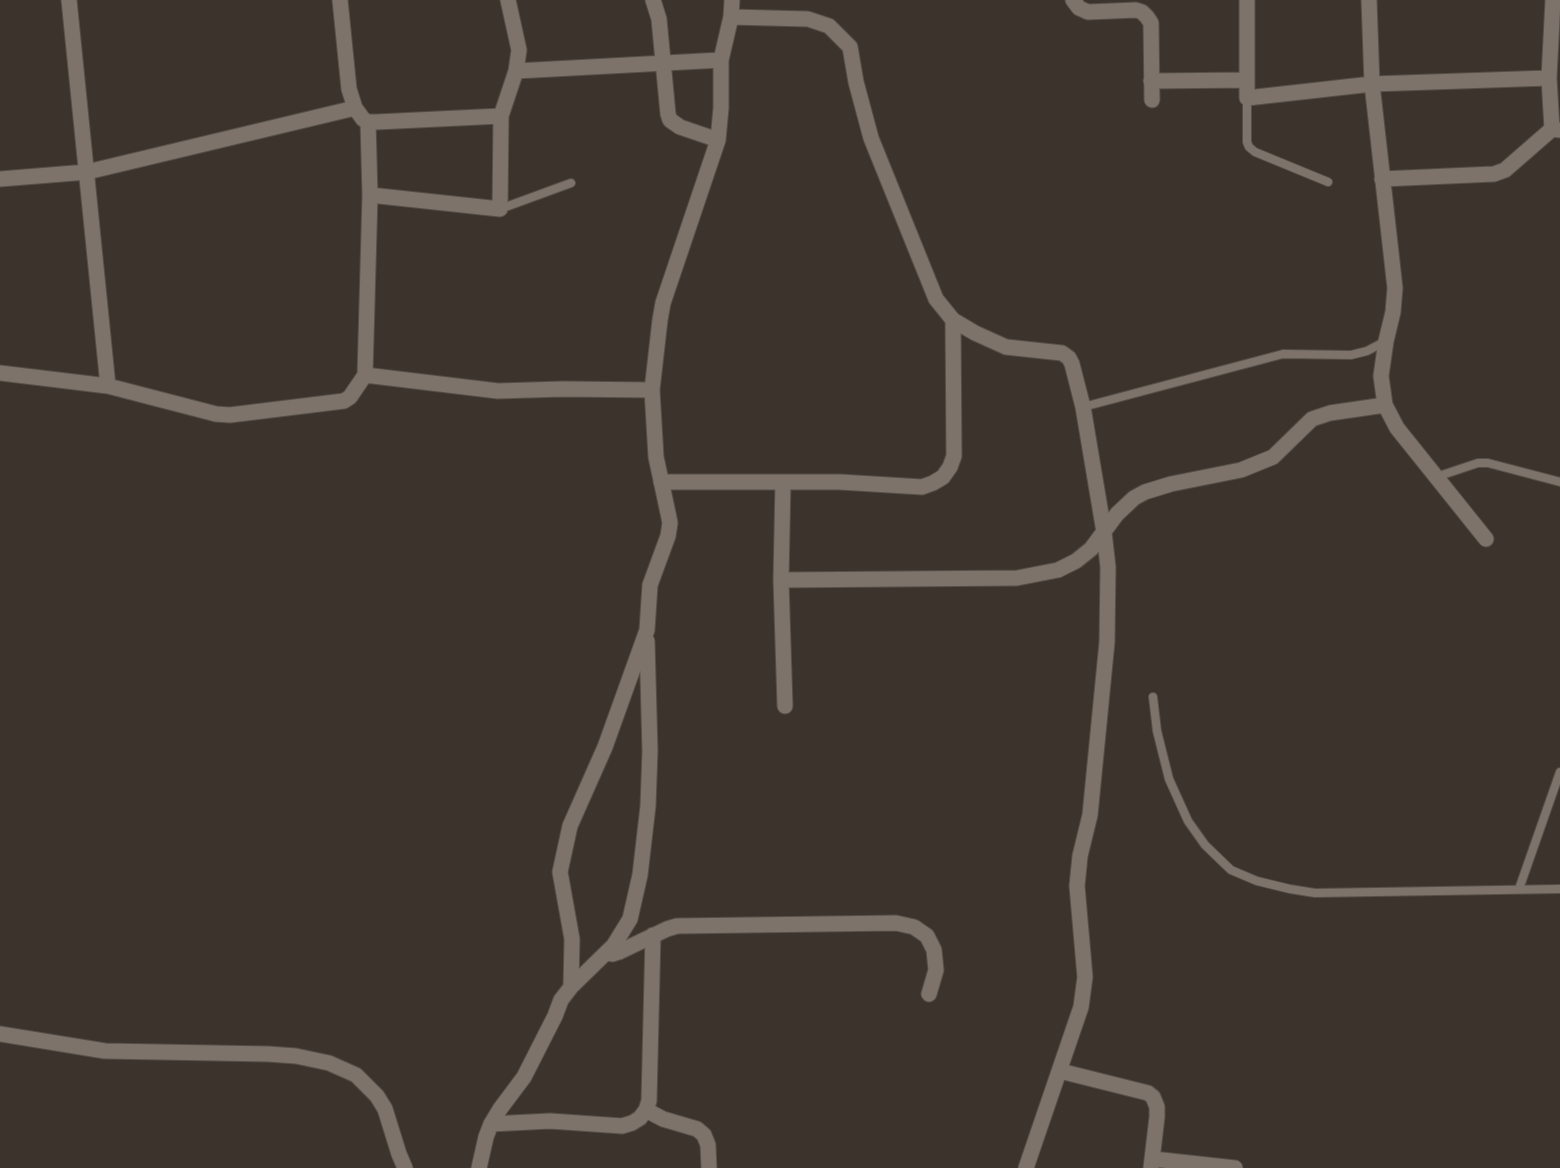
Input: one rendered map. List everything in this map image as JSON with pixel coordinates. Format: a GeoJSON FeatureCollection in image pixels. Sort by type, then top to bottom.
{"type":"FeatureCollection","features":[{"type":"Feature","properties":{"kind":"street"},"geometry":{"type":"LineString","coordinates":[[69,0],[108,386]]}},
{"type":"Feature","properties":{"kind":"street"},"geometry":{"type":"LineString","coordinates":[[340,0],[348,90],[355,108],[363,119],[368,122],[501,116]]}},
{"type":"Feature","properties":{"kind":"street"},"geometry":{"type":"LineString","coordinates":[[370,195],[500,209],[501,116],[516,71],[518,50],[508,0]]}},
{"type":"Feature","properties":{"kind":"street"},"geometry":{"type":"LineString","coordinates":[[653,0],[659,19],[666,109],[670,120],[680,127],[718,140]]}},
{"type":"Feature","properties":{"kind":"street"},"geometry":{"type":"LineString","coordinates":[[479,1168],[486,1137],[492,1124],[500,1109],[524,1077],[555,1016],[561,1000],[571,987],[606,953],[622,934],[630,919],[635,898],[644,849],[648,806],[650,751],[647,630],[650,585],[668,536],[670,523],[656,457],[652,390],[663,303],[718,140],[722,108],[721,60],[731,17],[732,0]]}},
{"type":"Feature","properties":{"kind":"street"},"geometry":{"type":"LineString","coordinates":[[1073,0],[1079,8],[1088,12],[1136,10],[1142,12],[1148,17],[1151,23],[1152,100]]}},
{"type":"Feature","properties":{"kind":"street"},"geometry":{"type":"LineString","coordinates":[[1247,0],[1247,98],[1372,84],[1549,78]]}},
{"type":"Feature","properties":{"kind":"street"},"geometry":{"type":"LineString","coordinates":[[1369,0],[1372,84],[1395,288],[1393,312],[1386,340],[1381,376],[1385,405],[1397,428],[1486,539]]}},
{"type":"Feature","properties":{"kind":"street"},"geometry":{"type":"LineString","coordinates":[[1382,179],[1494,174],[1505,170],[1556,130],[1549,78],[1556,35],[1553,0]]}},
{"type":"Feature","properties":{"kind":"street"},"geometry":{"type":"LineString","coordinates":[[731,17],[808,19],[829,26],[850,47],[856,82],[871,138],[936,299],[953,320],[975,333],[1006,346],[1062,353],[1069,358],[1072,364],[1083,407],[1104,532],[1108,567],[1107,642],[1090,815],[1080,856],[1077,886],[1085,976],[1081,1007],[1026,1168]]}},
{"type":"Feature","properties":{"kind":"street"},"geometry":{"type":"LineString","coordinates":[[516,71],[721,60]]}},
{"type":"Feature","properties":{"kind":"street"},"geometry":{"type":"LineString","coordinates":[[1151,81],[1247,80]]}},
{"type":"Feature","properties":{"kind":"street"},"geometry":{"type":"LineString","coordinates":[[0,179],[86,172],[355,108]]}},
{"type":"Feature","properties":{"kind":"street"},"geometry":{"type":"LineString","coordinates":[[0,373],[108,386],[216,414],[230,415],[335,404],[350,397],[366,375],[370,195],[368,122]]}},
{"type":"Feature","properties":{"kind":"street"},"geometry":{"type":"LineString","coordinates":[[661,482],[840,482],[922,487],[934,483],[943,477],[950,467],[954,456],[953,320]]}},
{"type":"Feature","properties":{"kind":"street"},"geometry":{"type":"LineString","coordinates":[[366,375],[498,391],[563,389],[652,390]]}},
{"type":"Feature","properties":{"kind":"street"},"geometry":{"type":"LineString","coordinates":[[781,580],[1024,577],[1058,570],[1076,562],[1091,549],[1117,514],[1134,498],[1145,492],[1171,484],[1242,470],[1273,457],[1312,419],[1330,413],[1385,405]]}},
{"type":"Feature","properties":{"kind":"street"},"geometry":{"type":"LineString","coordinates":[[783,482],[781,580],[785,706]]}},
{"type":"Feature","properties":{"kind":"street"},"geometry":{"type":"LineString","coordinates":[[571,987],[572,939],[560,872],[570,826],[605,747],[647,630]]}},
{"type":"Feature","properties":{"kind":"street"},"geometry":{"type":"LineString","coordinates":[[606,953],[613,954],[667,929],[686,925],[896,923],[914,927],[927,936],[934,950],[936,970],[929,994]]}},
{"type":"Feature","properties":{"kind":"street"},"geometry":{"type":"LineString","coordinates":[[492,1124],[550,1121],[622,1126],[632,1123],[646,1110],[650,1101],[652,935]]}},
{"type":"Feature","properties":{"kind":"street"},"geometry":{"type":"LineString","coordinates":[[0,1034],[105,1051],[268,1054],[296,1056],[329,1063],[356,1075],[378,1096],[385,1109],[405,1168]]}},
{"type":"Feature","properties":{"kind":"street"},"geometry":{"type":"LineString","coordinates":[[1060,1071],[1148,1092],[1153,1097],[1157,1107],[1157,1117],[1152,1164],[1235,1168]]}},
{"type":"Feature","properties":{"kind":"street"},"geometry":{"type":"LineString","coordinates":[[646,1110],[663,1119],[697,1129],[704,1135],[708,1145],[709,1168]]}},
{"type":"Feature","properties":{"kind":"lane"},"geometry":{"type":"LineString","coordinates":[[1247,98],[1247,142],[1249,147],[1255,152],[1328,182]]}},
{"type":"Feature","properties":{"kind":"lane"},"geometry":{"type":"LineString","coordinates":[[500,209],[571,183]]}},
{"type":"Feature","properties":{"kind":"lane"},"geometry":{"type":"LineString","coordinates":[[1083,407],[1284,354],[1351,355],[1367,351],[1386,340]]}},
{"type":"Feature","properties":{"kind":"lane"},"geometry":{"type":"LineString","coordinates":[[1436,477],[1478,463],[1488,463],[1560,482]]}},
{"type":"Feature","properties":{"kind":"lane"},"geometry":{"type":"LineString","coordinates":[[1153,697],[1157,731],[1168,779],[1188,821],[1205,845],[1231,870],[1257,881],[1315,893],[1560,889]]}},
{"type":"Feature","properties":{"kind":"lane"},"geometry":{"type":"LineString","coordinates":[[1519,889],[1560,772]]}}]}
